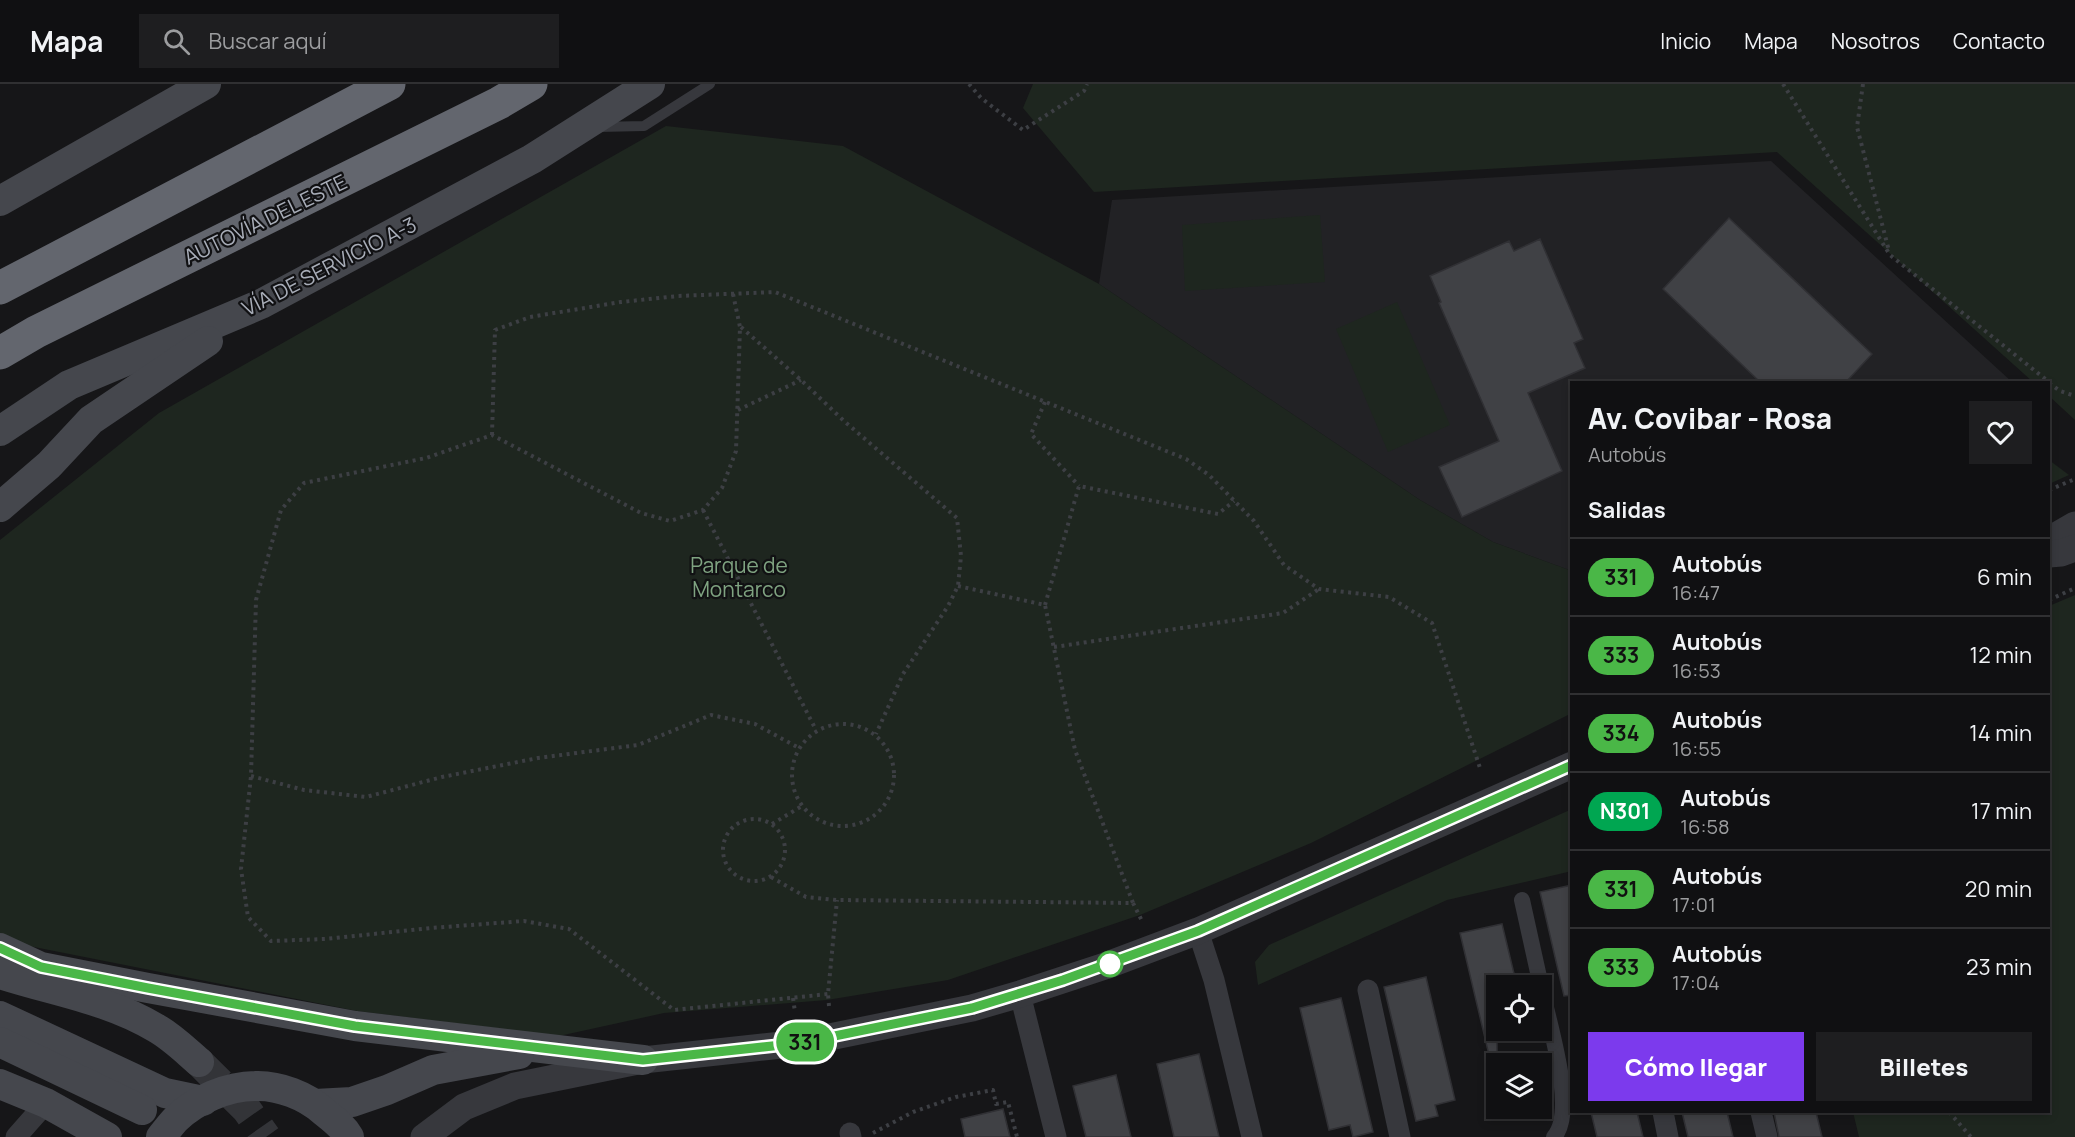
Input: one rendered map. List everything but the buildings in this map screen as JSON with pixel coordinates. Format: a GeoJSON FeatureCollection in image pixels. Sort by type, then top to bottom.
{"type":"FeatureCollection","features":[{"type":"Feature","properties":{"kind":"highway"},"geometry":{"type":"LineString","coordinates":[[0,288],[389,84]]}},
{"type":"Feature","properties":{"kind":"highway","name":"AUTOVÍA DEL ESTE"},"geometry":{"type":"LineString","coordinates":[[0,353],[36,332],[499,103],[531,84]]}},
{"type":"Feature","properties":{"kind":"main road"},"geometry":{"type":"LineString","coordinates":[[0,201],[206,84]]}},
{"type":"Feature","properties":{"kind":"main road","name":"VÍA DE SERVICIO A-3"},"geometry":{"type":"LineString","coordinates":[[0,431],[69,385],[261,304],[532,159],[650,84]]}},
{"type":"Feature","properties":{"kind":"main road"},"geometry":{"type":"LineString","coordinates":[[0,507],[49,465],[91,420],[261,304]]}},
{"type":"Feature","properties":{"kind":"main road"},"geometry":{"type":"LineString","coordinates":[[0,948],[41,967],[355,1026],[643,1060]]}},
{"type":"Feature","properties":{"kind":"main road"},"geometry":{"type":"LineString","coordinates":[[0,974],[95,1001],[130,1015],[158,1028],[200,1062]]}},
{"type":"Feature","properties":{"kind":"main road"},"geometry":{"type":"LineString","coordinates":[[0,1016],[165,1093],[203,1101]]}},
{"type":"Feature","properties":{"kind":"main road"},"geometry":{"type":"LineString","coordinates":[[0,1042],[142,1110]]}},
{"type":"Feature","properties":{"kind":"main road"},"geometry":{"type":"LineString","coordinates":[[315,1104],[352,1102],[433,1070],[551,1048]]}},
{"type":"Feature","properties":{"kind":"main road"},"geometry":{"type":"LineString","coordinates":[[0,1084],[46,1103],[107,1137]]}},
{"type":"Feature","properties":{"kind":"main road"},"geometry":{"type":"LineString","coordinates":[[162,1137],[177,1119],[203,1101],[225,1092],[256,1086],[286,1091],[315,1104],[345,1130],[349,1137]]}},
{"type":"Feature","properties":{"kind":"street"},"geometry":{"type":"LineString","coordinates":[[2062,551],[2075,525]]}},
{"type":"Feature","properties":{"kind":"street"},"geometry":{"type":"LineString","coordinates":[[424,1137],[464,1107],[515,1086],[643,1060],[800,1043],[972,1008],[1020,994],[1151,950],[1198,931],[1570,766]]}},
{"type":"Feature","properties":{"kind":"street"},"geometry":{"type":"LineString","coordinates":[[1522,900],[1539,975]]}},
{"type":"Feature","properties":{"kind":"street"},"geometry":{"type":"LineString","coordinates":[[1198,931],[1214,980],[1252,1137]]}},
{"type":"Feature","properties":{"kind":"street"},"geometry":{"type":"LineString","coordinates":[[1368,990],[1400,1137]]}},
{"type":"Feature","properties":{"kind":"street"},"geometry":{"type":"LineString","coordinates":[[1020,994],[1056,1137]]}},
{"type":"Feature","properties":{"kind":"street"},"geometry":{"type":"LineString","coordinates":[[1552,1038],[1563,1090],[1562,1121],[1554,1137]]}},
{"type":"Feature","properties":{"kind":"street"},"geometry":{"type":"LineString","coordinates":[[16,1137],[46,1103]]}},
{"type":"Feature","properties":{"kind":"street"},"geometry":{"type":"LineString","coordinates":[[1663,1113],[1668,1137]]}},
{"type":"Feature","properties":{"kind":"street"},"geometry":{"type":"LineString","coordinates":[[1761,1113],[1767,1137]]}},
{"type":"Feature","properties":{"kind":"lane"},"geometry":{"type":"LineString","coordinates":[[583,127],[644,126],[710,84]]}},
{"type":"Feature","properties":{"kind":"path"},"geometry":{"type":"LineString","coordinates":[[969,84],[981,98],[1023,130],[1084,91],[1087,84]]}},
{"type":"Feature","properties":{"kind":"path"},"geometry":{"type":"LineString","coordinates":[[1783,84],[1890,255],[2048,381]]}},
{"type":"Feature","properties":{"kind":"path"},"geometry":{"type":"LineString","coordinates":[[1863,84],[1857,127],[1890,255]]}},
{"type":"Feature","properties":{"kind":"path"},"geometry":{"type":"LineString","coordinates":[[492,435],[495,330],[530,317],[621,302],[678,296],[775,292],[1186,459],[1209,476],[1254,521],[1284,565],[1319,589],[1389,597],[1432,623],[1481,771]]}},
{"type":"Feature","properties":{"kind":"path"},"geometry":{"type":"LineString","coordinates":[[734,294],[740,327],[736,451],[722,488],[703,510],[670,520],[641,513],[492,435],[426,458],[304,483],[281,510],[256,600],[251,776],[241,869],[248,917],[271,941],[325,939],[524,921],[570,929],[674,1010],[828,994]]}},
{"type":"Feature","properties":{"kind":"path"},"geometry":{"type":"LineString","coordinates":[[740,327],[801,380],[844,422],[957,518],[961,556],[958,586],[948,606],[903,674],[876,734]]}},
{"type":"Feature","properties":{"kind":"path"},"geometry":{"type":"LineString","coordinates":[[738,410],[801,380]]}},
{"type":"Feature","properties":{"kind":"path"},"geometry":{"type":"LineString","coordinates":[[2050,383],[2060,391],[2075,396]]}},
{"type":"Feature","properties":{"kind":"path"},"geometry":{"type":"LineString","coordinates":[[1045,402],[1031,434],[1079,486],[1218,514],[1234,501]]}},
{"type":"Feature","properties":{"kind":"path"},"geometry":{"type":"LineString","coordinates":[[2050,490],[2075,479]]}},
{"type":"Feature","properties":{"kind":"path"},"geometry":{"type":"LineString","coordinates":[[1079,486],[1045,604],[1075,750],[1133,903],[1142,921]]}},
{"type":"Feature","properties":{"kind":"path"},"geometry":{"type":"LineString","coordinates":[[703,510],[816,730]]}},
{"type":"Feature","properties":{"kind":"path"},"geometry":{"type":"LineString","coordinates":[[958,586],[1045,604]]}},
{"type":"Feature","properties":{"kind":"path"},"geometry":{"type":"LineString","coordinates":[[2050,600],[2075,588]]}},
{"type":"Feature","properties":{"kind":"path"},"geometry":{"type":"LineString","coordinates":[[1054,647],[1282,613],[1319,589]]}},
{"type":"Feature","properties":{"kind":"path"},"geometry":{"type":"LineString","coordinates":[[251,776],[304,790],[366,797],[442,777],[538,758],[638,745],[711,714],[755,724],[799,748]]}},
{"type":"Feature","properties":{"kind":"path"},"geometry":{"type":"LineString","coordinates":[[845,723],[860,725],[876,734],[885,744],[894,762],[895,780],[889,800],[878,814],[856,825],[838,827],[820,821],[802,806],[794,792],[791,774],[799,748],[816,730],[827,725],[845,723]]}},
{"type":"Feature","properties":{"kind":"path"},"geometry":{"type":"LineString","coordinates":[[772,825],[802,806]]}},
{"type":"Feature","properties":{"kind":"path"},"geometry":{"type":"LineString","coordinates":[[763,820],[772,825],[779,831],[786,850],[779,870],[771,877],[761,881],[750,882],[740,878],[732,872],[723,853],[728,833],[743,821],[763,820]]}},
{"type":"Feature","properties":{"kind":"path"},"geometry":{"type":"LineString","coordinates":[[771,877],[806,897],[837,900],[1133,903]]}},
{"type":"Feature","properties":{"kind":"path"},"geometry":{"type":"LineString","coordinates":[[830,1006],[828,994],[837,900]]}},
{"type":"Feature","properties":{"kind":"path"},"geometry":{"type":"LineString","coordinates":[[793,998],[795,1012]]}},
{"type":"Feature","properties":{"kind":"path"},"geometry":{"type":"LineString","coordinates":[[913,1112],[956,1097],[993,1090],[996,1104],[1008,1102],[1017,1137]]}},
{"type":"Feature","properties":{"kind":"path"},"geometry":{"type":"LineString","coordinates":[[1950,1113],[1971,1137]]}},
{"type":"Feature","properties":{"kind":"shaded area"},"geometry":{"type":"Polygon","coordinates":[[[1771,161],[2011,381],[1570,381],[1570,570],[1493,542],[1420,500],[1099,284],[1112,200],[1771,161]]]}},
{"type":"Feature","properties":{"kind":"green space"},"geometry":{"type":"Polygon","coordinates":[[[1033,84],[2075,84],[2075,420],[2050,397],[2050,381],[2032,381],[1777,152],[1094,192],[1023,108],[1033,84]]]}},
{"type":"Feature","properties":{"kind":"green space","name":"Parque de Montarco"},"geometry":{"type":"Polygon","coordinates":[[[666,126],[843,146],[1099,284],[1420,500],[1493,542],[1570,570],[1570,714],[1311,843],[1140,915],[948,980],[827,1000],[664,1013],[559,1036],[357,1011],[24,945],[0,933],[0,540],[159,413],[666,126]]]}},
{"type":"Feature","properties":{"kind":"green space"},"geometry":{"type":"Polygon","coordinates":[[[1320,215],[1325,282],[1185,291],[1182,225],[1320,215]]]}},
{"type":"Feature","properties":{"kind":"green space"},"geometry":{"type":"Polygon","coordinates":[[[1397,302],[1450,425],[1388,452],[1336,329],[1397,302]]]}},
{"type":"Feature","properties":{"kind":"green space"},"geometry":{"type":"Polygon","coordinates":[[[2050,461],[2069,475],[2050,484],[2050,461]]]}},
{"type":"Feature","properties":{"kind":"green space"},"geometry":{"type":"Polygon","coordinates":[[[2075,595],[2075,1137],[1859,1137],[1853,1113],[2050,1113],[2050,606],[2075,595]]]}},
{"type":"Feature","properties":{"kind":"green space"},"geometry":{"type":"Polygon","coordinates":[[[1570,810],[1570,871],[1447,900],[1258,985],[1255,962],[1269,945],[1570,810]]]}},
{"type":"Feature","properties":{"kind":"tunnel"},"geometry":{"type":"LineString","coordinates":[[199,1062],[247,1110],[266,1137]]}},
{"type":"Feature","properties":{"kind":"bus line","name":"331"},"geometry":{"type":"LineString","coordinates":[[0,948],[41,967],[355,1026],[643,1060],[710,1054],[800,1043],[972,1008],[1020,994],[1151,950],[1198,931],[1570,766]]}}]}
